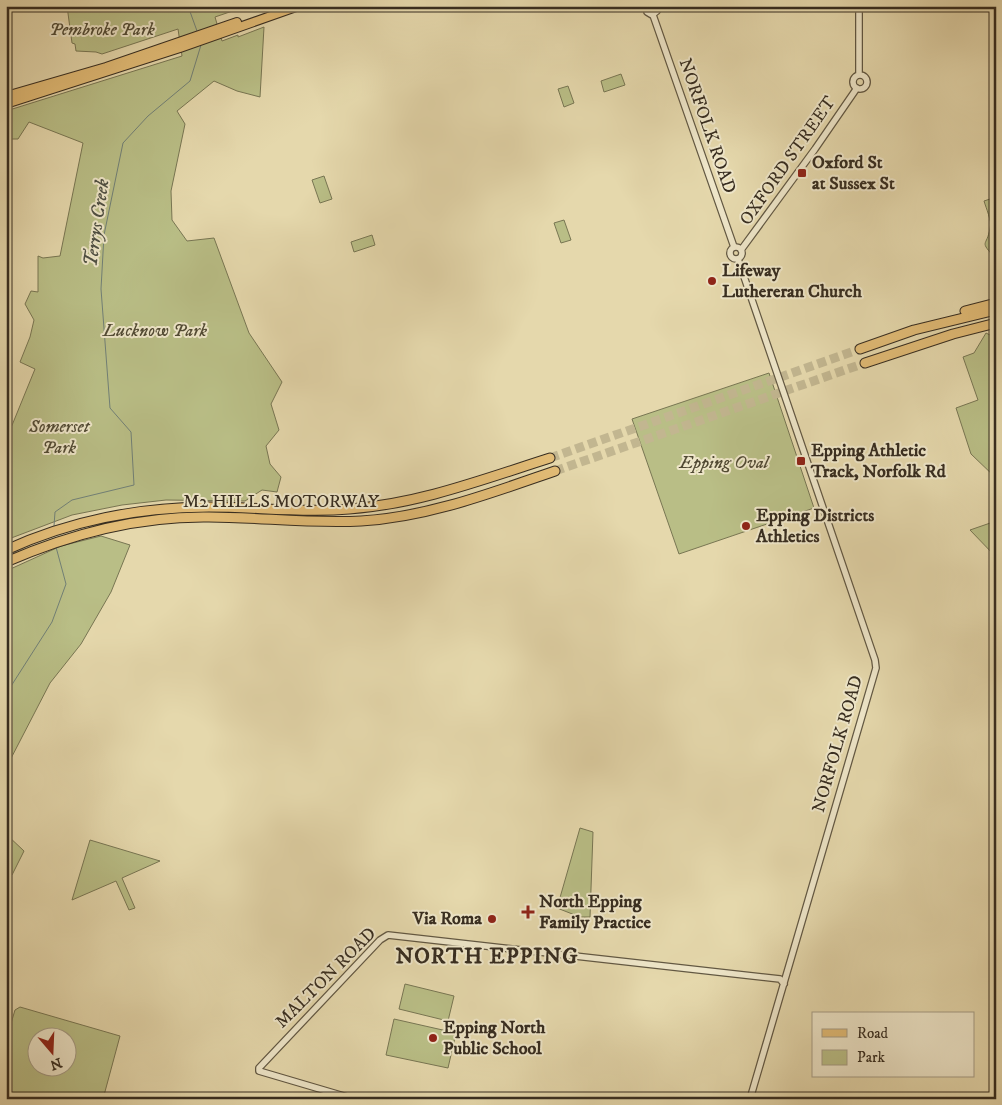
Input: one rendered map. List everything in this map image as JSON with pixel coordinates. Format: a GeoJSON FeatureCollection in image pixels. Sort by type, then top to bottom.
{"type":"FeatureCollection","features":[{"type":"Feature","properties":{"kind":"highway"},"geometry":{"type":"LineString","coordinates":[[860,349],[937,320],[996,303]]}},
{"type":"Feature","properties":{"kind":"highway"},"geometry":{"type":"LineString","coordinates":[[914,330],[996,310]]}},
{"type":"Feature","properties":{"kind":"highway"},"geometry":{"type":"LineString","coordinates":[[865,363],[953,334],[993,324]]}},
{"type":"Feature","properties":{"kind":"highway","name":"M2 HILLS MOTORWAY"},"geometry":{"type":"LineString","coordinates":[[6,550],[66,528],[132,513],[206,507],[324,510],[375,507],[425,498],[550,458]]}},
{"type":"Feature","properties":{"kind":"highway","name":"M2 HILLS MOTORWAY"},"geometry":{"type":"LineString","coordinates":[[6,562],[61,540],[101,529],[133,523],[207,517],[322,521],[385,518],[450,506],[555,471]]}},
{"type":"Feature","properties":{"kind":"main road"},"geometry":{"type":"LineString","coordinates":[[223,30],[284,6]]}},
{"type":"Feature","properties":{"kind":"main road"},"geometry":{"type":"LineString","coordinates":[[6,104],[299,6]]}},
{"type":"Feature","properties":{"kind":"main road"},"geometry":{"type":"LineString","coordinates":[[6,96],[179,45]]}},
{"type":"Feature","properties":{"kind":"street","name":"NORFOLK ROAD"},"geometry":{"type":"LineString","coordinates":[[648,6],[646,10],[653,15],[734,248]]}},
{"type":"Feature","properties":{"kind":"street"},"geometry":{"type":"LineString","coordinates":[[653,15],[657,11],[655,6]]}},
{"type":"Feature","properties":{"kind":"street"},"geometry":{"type":"LineString","coordinates":[[859,6],[859,75]]}},
{"type":"Feature","properties":{"kind":"street"},"geometry":{"type":"LineString","coordinates":[[859,75],[866,78],[867,83],[864,88],[857,88],[853,80],[859,75]]}},
{"type":"Feature","properties":{"kind":"street","name":"OXFORD STREET"},"geometry":{"type":"LineString","coordinates":[[741,250],[857,88]]}},
{"type":"Feature","properties":{"kind":"street"},"geometry":{"type":"LineString","coordinates":[[737,247],[741,250],[742,256],[738,259],[732,258],[730,255],[731,250],[734,248],[737,247]]}},
{"type":"Feature","properties":{"kind":"street","name":"NORFOLK ROAD"},"geometry":{"type":"LineString","coordinates":[[738,259],[876,664],[875,675],[750,1099]]}},
{"type":"Feature","properties":{"kind":"street","name":"MALTON ROAD"},"geometry":{"type":"LineString","coordinates":[[354,1099],[259,1070],[259,1068],[332,990],[388,935],[772,978],[780,979],[784,984]]}},
{"type":"Feature","properties":{"kind":"green space","name":"Lucknow Park"},"geometry":{"type":"Polygon","coordinates":[[[67,6],[247,6],[215,17],[222,41],[264,27],[260,97],[237,91],[214,81],[177,111],[185,124],[171,191],[172,220],[187,241],[214,238],[249,333],[282,382],[271,404],[279,430],[266,446],[270,464],[281,477],[277,492],[262,490],[245,501],[166,500],[122,505],[72,515],[6,540],[6,440],[35,369],[20,362],[30,337],[34,320],[25,304],[31,291],[38,292],[38,256],[43,258],[60,256],[83,143],[29,122],[18,139],[6,139],[6,111],[182,56],[178,29],[102,54],[76,51],[75,44],[72,43],[67,6]]]}},
{"type":"Feature","properties":{"kind":"green space"},"geometry":{"type":"Polygon","coordinates":[[[621,74],[625,85],[604,92],[601,81],[621,74]]]}},
{"type":"Feature","properties":{"kind":"green space"},"geometry":{"type":"Polygon","coordinates":[[[568,86],[574,103],[564,107],[558,89],[568,86]]]}},
{"type":"Feature","properties":{"kind":"green space"},"geometry":{"type":"Polygon","coordinates":[[[324,176],[332,199],[320,203],[312,180],[324,176]]]}},
{"type":"Feature","properties":{"kind":"green space"},"geometry":{"type":"Polygon","coordinates":[[[996,197],[996,259],[985,246],[989,234],[990,218],[984,201],[996,197]]]}},
{"type":"Feature","properties":{"kind":"green space"},"geometry":{"type":"Polygon","coordinates":[[[564,220],[571,240],[561,243],[554,223],[564,220]]]}},
{"type":"Feature","properties":{"kind":"green space"},"geometry":{"type":"Polygon","coordinates":[[[372,235],[375,245],[354,252],[351,242],[372,235]]]}},
{"type":"Feature","properties":{"kind":"green space"},"geometry":{"type":"Polygon","coordinates":[[[986,333],[996,338],[996,478],[971,454],[956,408],[978,400],[963,357],[974,353],[986,333]]]}},
{"type":"Feature","properties":{"kind":"green space","name":"Epping Oval"},"geometry":{"type":"Polygon","coordinates":[[[769,373],[814,508],[679,554],[632,419],[769,373]]]}},
{"type":"Feature","properties":{"kind":"green space"},"geometry":{"type":"Polygon","coordinates":[[[996,521],[996,557],[970,530],[996,521]]]}},
{"type":"Feature","properties":{"kind":"green space"},"geometry":{"type":"Polygon","coordinates":[[[101,536],[130,545],[111,592],[81,644],[50,683],[6,768],[6,571],[61,546],[101,536]]]}},
{"type":"Feature","properties":{"kind":"green space"},"geometry":{"type":"Polygon","coordinates":[[[580,828],[593,832],[590,917],[580,917],[557,908],[580,828]]]}},
{"type":"Feature","properties":{"kind":"green space"},"geometry":{"type":"Polygon","coordinates":[[[6,834],[24,851],[12,875],[6,875],[6,834]]]}},
{"type":"Feature","properties":{"kind":"green space"},"geometry":{"type":"Polygon","coordinates":[[[90,840],[160,861],[122,878],[135,908],[129,910],[116,881],[72,900],[90,840]]]}},
{"type":"Feature","properties":{"kind":"green space"},"geometry":{"type":"Polygon","coordinates":[[[405,984],[454,996],[448,1021],[399,1009],[405,984]]]}},
{"type":"Feature","properties":{"kind":"green space"},"geometry":{"type":"Polygon","coordinates":[[[20,1007],[120,1036],[103,1099],[6,1099],[6,1040],[15,1010],[20,1007]]]}},
{"type":"Feature","properties":{"kind":"green space"},"geometry":{"type":"Polygon","coordinates":[[[394,1019],[456,1033],[448,1068],[386,1055],[394,1019]]]}},
{"type":"Feature","properties":{"kind":"waterway","name":"Terrys Creek"},"geometry":{"type":"LineString","coordinates":[[188,6],[197,31]]}},
{"type":"Feature","properties":{"kind":"waterway","name":"Terrys Creek"},"geometry":{"type":"LineString","coordinates":[[54,526],[55,512],[72,500],[134,485],[131,432],[110,408],[101,289],[104,235],[123,143],[148,116],[190,81],[201,45]]}},
{"type":"Feature","properties":{"kind":"waterway"},"geometry":{"type":"LineString","coordinates":[[996,334],[994,339],[992,375],[996,390]]}},
{"type":"Feature","properties":{"kind":"waterway","name":"Terrys Creek"},"geometry":{"type":"LineString","coordinates":[[6,694],[52,622],[66,584],[56,547]]}},
{"type":"Feature","properties":{"kind":"tunnel"},"geometry":{"type":"LineString","coordinates":[[550,458],[860,349]]}},
{"type":"Feature","properties":{"kind":"tunnel"},"geometry":{"type":"LineString","coordinates":[[555,471],[865,363]]}},
{"type":"Feature","properties":{"kind":"place","name":"Oxford St at Sussex St"},"geometry":{"type":"Point","coordinates":[802,173]}},
{"type":"Feature","properties":{"kind":"place","name":"Lifeway Luthereran Church"},"geometry":{"type":"Point","coordinates":[712,281]}},
{"type":"Feature","properties":{"kind":"place","name":"Epping Athletic Track, Norfolk Rd"},"geometry":{"type":"Point","coordinates":[801,461]}},
{"type":"Feature","properties":{"kind":"place","name":"Epping Districts Athletics"},"geometry":{"type":"Point","coordinates":[746,526]}},
{"type":"Feature","properties":{"kind":"place","name":"North Epping Family Practice"},"geometry":{"type":"Point","coordinates":[528,912]}},
{"type":"Feature","properties":{"kind":"place","name":"Via Roma"},"geometry":{"type":"Point","coordinates":[492,919]}},
{"type":"Feature","properties":{"kind":"place","name":"Epping North Public School"},"geometry":{"type":"Point","coordinates":[433,1038]}},
{"type":"Feature","properties":{"kind":"district","name":"NORTH EPPING"},"geometry":{"type":"Point","coordinates":[487,956]}},
{"type":"Feature","properties":{"kind":"park label","name":"Pembroke Park"},"geometry":{"type":"Point","coordinates":[102,30]}},
{"type":"Feature","properties":{"kind":"park label","name":"Somerset Park"},"geometry":{"type":"Point","coordinates":[59,437]}}]}
